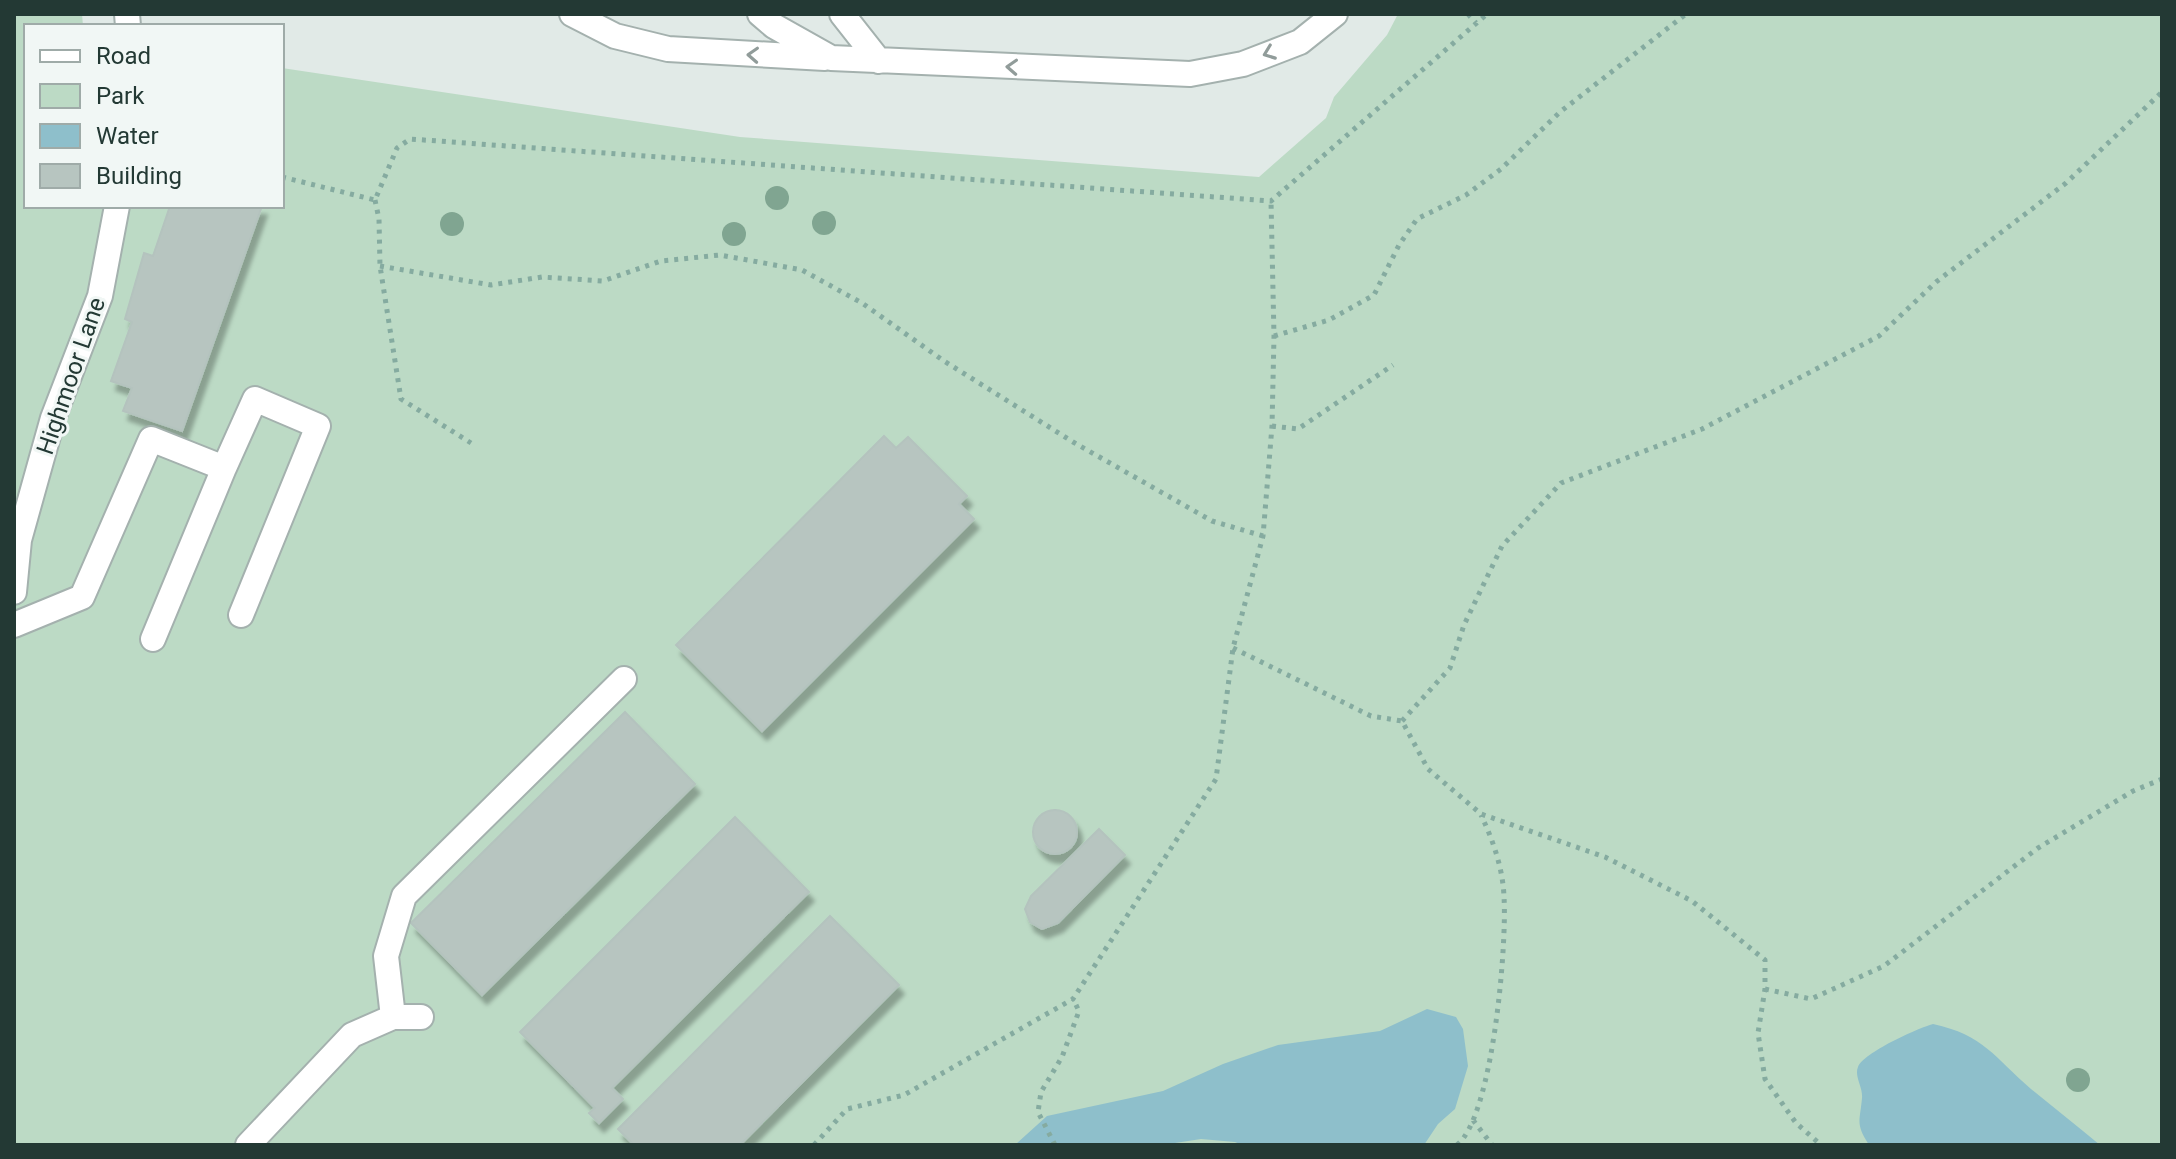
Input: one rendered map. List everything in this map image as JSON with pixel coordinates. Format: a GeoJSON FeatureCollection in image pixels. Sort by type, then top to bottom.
{"type":"FeatureCollection","features":[{"type":"Feature","properties":{"kind":"street"},"geometry":{"type":"LineString","coordinates":[[572,14],[615,36],[668,49],[1190,74],[1243,64],[1300,42],[1335,14]]}},
{"type":"Feature","properties":{"kind":"street"},"geometry":{"type":"LineString","coordinates":[[760,14],[774,26],[831,58]]}},
{"type":"Feature","properties":{"kind":"street"},"geometry":{"type":"LineString","coordinates":[[842,14],[879,61]]}},
{"type":"Feature","properties":{"kind":"street","name":"Highmoor Lane"},"geometry":{"type":"LineString","coordinates":[[14,592],[19,540],[53,418],[100,296],[117,208]]}},
{"type":"Feature","properties":{"kind":"street"},"geometry":{"type":"LineString","coordinates":[[153,639],[255,399],[318,426],[241,615]]}},
{"type":"Feature","properties":{"kind":"street"},"geometry":{"type":"LineString","coordinates":[[14,625],[82,597],[151,439],[224,468]]}},
{"type":"Feature","properties":{"kind":"street"},"geometry":{"type":"LineString","coordinates":[[393,1017],[386,956],[404,896],[624,679]]}},
{"type":"Feature","properties":{"kind":"street"},"geometry":{"type":"LineString","coordinates":[[248,1145],[352,1035],[393,1017],[421,1017]]}},
{"type":"Feature","properties":{"kind":"path"},"geometry":{"type":"LineString","coordinates":[[1468,14],[1476,23]]}},
{"type":"Feature","properties":{"kind":"path"},"geometry":{"type":"LineString","coordinates":[[471,443],[401,399],[380,266],[379,219],[375,200],[397,148],[410,139],[1271,201],[1487,14]]}},
{"type":"Feature","properties":{"kind":"path"},"geometry":{"type":"LineString","coordinates":[[1274,336],[1329,320],[1374,295],[1399,245],[1417,219],[1466,195],[1501,169],[1560,112],[1686,14]]}},
{"type":"Feature","properties":{"kind":"path"},"geometry":{"type":"LineString","coordinates":[[1402,721],[1450,668],[1464,625],[1502,546],[1561,483],[1702,429],[1879,336],[1936,282],[2066,183],[2162,92]]}},
{"type":"Feature","properties":{"kind":"path"},"geometry":{"type":"LineString","coordinates":[[284,177],[375,200]]}},
{"type":"Feature","properties":{"kind":"path"},"geometry":{"type":"LineString","coordinates":[[814,1145],[847,1109],[904,1095],[1073,999],[1216,779],[1233,648],[1263,536],[1272,426],[1271,201]]}},
{"type":"Feature","properties":{"kind":"path"},"geometry":{"type":"LineString","coordinates":[[380,266],[491,285],[542,277],[603,281],[661,261],[720,255],[802,270],[862,303],[944,361],[1073,442],[1212,521],[1263,536]]}},
{"type":"Feature","properties":{"kind":"path"},"geometry":{"type":"LineString","coordinates":[[1272,426],[1298,429],[1393,365]]}},
{"type":"Feature","properties":{"kind":"path"},"geometry":{"type":"LineString","coordinates":[[1233,648],[1371,716],[1402,721]]}},
{"type":"Feature","properties":{"kind":"path"},"geometry":{"type":"LineString","coordinates":[[1402,721],[1428,769],[1481,814],[1605,857],[1692,901],[1765,960],[1765,989],[1758,1033],[1765,1079],[1796,1123],[1821,1145]]}},
{"type":"Feature","properties":{"kind":"path"},"geometry":{"type":"LineString","coordinates":[[1765,989],[1811,999],[1884,966],[2038,848],[2133,791],[2162,779]]}},
{"type":"Feature","properties":{"kind":"path"},"geometry":{"type":"LineString","coordinates":[[1457,1145],[1465,1138],[1481,1096],[1493,1045],[1505,960],[1504,894],[1493,840],[1481,814]]}},
{"type":"Feature","properties":{"kind":"path"},"geometry":{"type":"LineString","coordinates":[[1055,1145],[1038,1112],[1041,1092],[1062,1057],[1079,1011],[1073,999]]}},
{"type":"Feature","properties":{"kind":"path"},"geometry":{"type":"LineString","coordinates":[[1472,1119],[1492,1145]]}},
{"type":"Feature","properties":{"kind":"green space"},"geometry":{"type":"Polygon","coordinates":[[[14,14],[82,14],[83,24],[24,24],[24,208],[284,208],[284,68],[740,137],[1259,177],[1326,118],[1334,97],[1387,35],[1398,14],[2162,14],[2162,1145],[14,1145],[14,14]]]}},
{"type":"Feature","properties":{"kind":"water"},"geometry":{"type":"Polygon","coordinates":[[[1427,1009],[1456,1017],[1463,1029],[1468,1066],[1455,1109],[1438,1124],[1424,1145],[1242,1145],[1201,1139],[1162,1145],[1015,1145],[1047,1116],[1163,1091],[1223,1064],[1278,1045],[1380,1031],[1427,1009]]]}},
{"type":"Feature","properties":{"kind":"water"},"geometry":{"type":"Polygon","coordinates":[[[1933,1024],[1977,1041],[2100,1145],[1869,1145],[1860,1127],[1862,1094],[1858,1067],[1880,1048],[1933,1024]]]}},
{"type":"Feature","properties":{"kind":"building"},"geometry":{"type":"Polygon","coordinates":[[[169,208],[261,208],[182,431],[123,411],[132,388],[111,381],[132,322],[125,319],[144,253],[153,256],[169,208]]]}},
{"type":"Feature","properties":{"kind":"building"},"geometry":{"type":"Polygon","coordinates":[[[884,436],[896,448],[908,437],[967,496],[959,504],[974,519],[762,731],[676,645],[884,436]]]}},
{"type":"Feature","properties":{"kind":"building"},"geometry":{"type":"Polygon","coordinates":[[[625,712],[695,784],[482,995],[411,923],[625,712]]]}},
{"type":"Feature","properties":{"kind":"building"},"geometry":{"type":"Polygon","coordinates":[[[1055,810],[1070,817],[1077,832],[1070,847],[1055,854],[1040,847],[1033,832],[1040,817],[1055,810]]]}},
{"type":"Feature","properties":{"kind":"building"},"geometry":{"type":"Polygon","coordinates":[[[735,817],[809,892],[612,1088],[623,1099],[599,1123],[589,1113],[595,1108],[520,1032],[735,817]]]}},
{"type":"Feature","properties":{"kind":"building"},"geometry":{"type":"Polygon","coordinates":[[[1099,829],[1125,855],[1058,923],[1042,929],[1030,922],[1025,909],[1031,896],[1099,829]]]}},
{"type":"Feature","properties":{"kind":"building"},"geometry":{"type":"Polygon","coordinates":[[[830,916],[899,985],[740,1145],[634,1145],[618,1129],[830,916]]]}}]}
